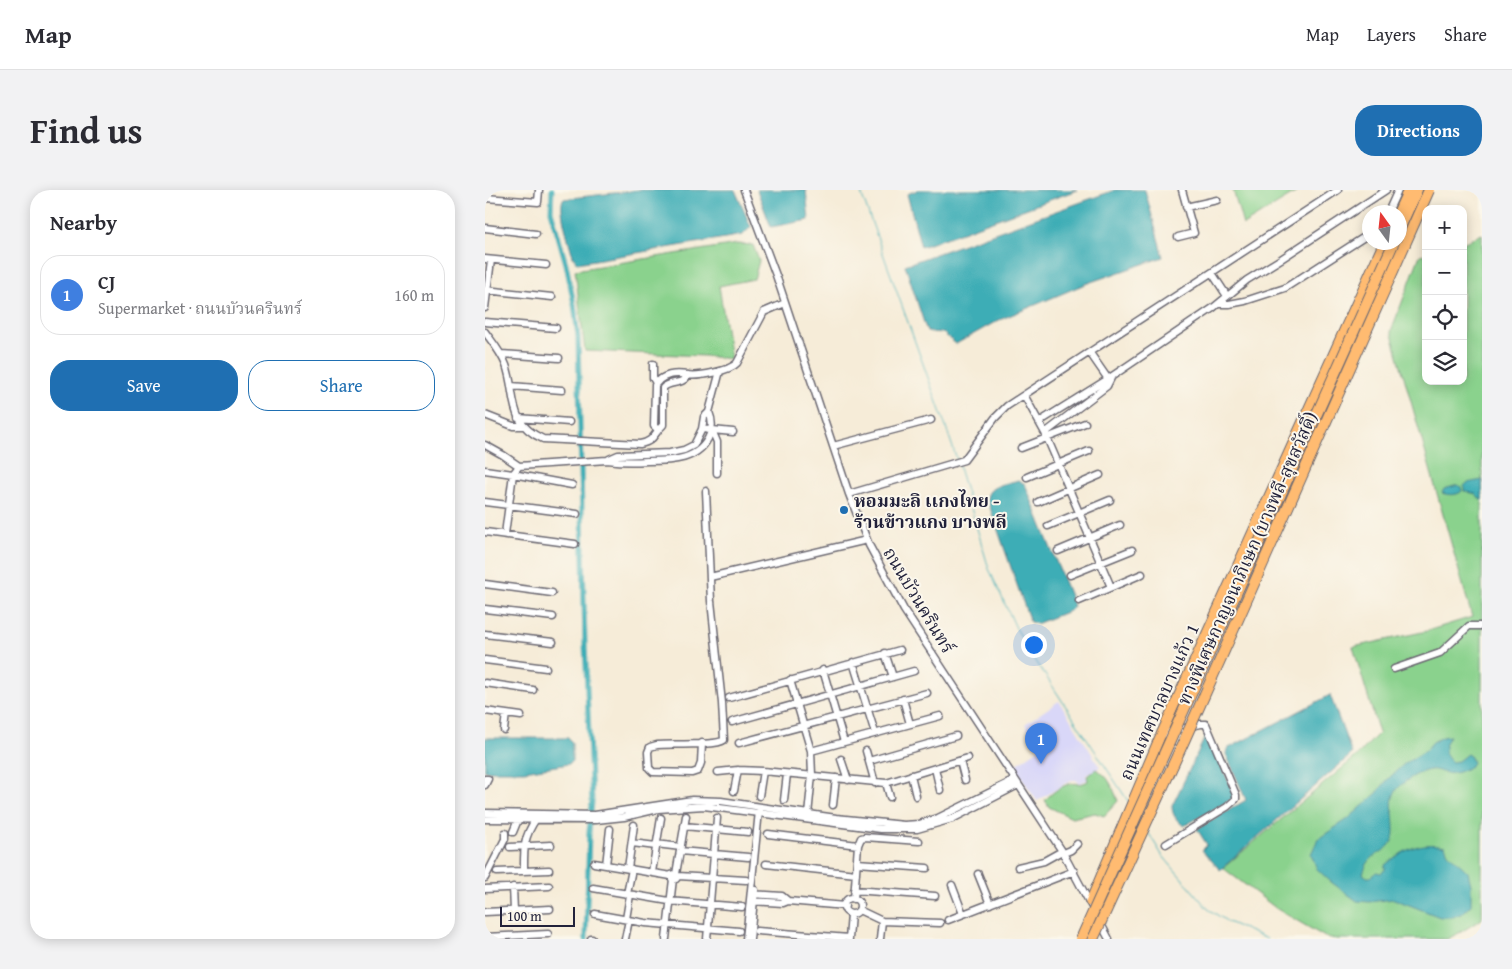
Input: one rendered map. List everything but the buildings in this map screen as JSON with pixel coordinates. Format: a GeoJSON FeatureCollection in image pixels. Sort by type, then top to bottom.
{"type":"FeatureCollection","features":[{"type":"Feature","properties":{"kind":"highway"},"geometry":{"type":"LineString","coordinates":[[1407,212],[1417,190]]}},
{"type":"Feature","properties":{"kind":"highway","name":"ทางพิเศษกาญจนาภิเษก (บางพลี-สุขสวัสดิ์)"},"geometry":{"type":"LineString","coordinates":[[1093,939],[1184,741],[1429,190]]}},
{"type":"Feature","properties":{"kind":"highway","name":"ทางพิเศษกาญจนาภิเษก (บางพลี-สุขสวัสดิ์)"},"geometry":{"type":"LineString","coordinates":[[1081,939],[1390,250]]}},
{"type":"Feature","properties":{"kind":"main road"},"geometry":{"type":"LineString","coordinates":[[1401,205],[1408,190]]}},
{"type":"Feature","properties":{"kind":"main road","name":"ถนนเทศบาลบางแก้ว 1"},"geometry":{"type":"LineString","coordinates":[[1089,902],[1159,739],[1380,250]]}},
{"type":"Feature","properties":{"kind":"street"},"geometry":{"type":"LineString","coordinates":[[485,198],[538,202],[539,190]]}},
{"type":"Feature","properties":{"kind":"street","name":"ถนนบัวนครินทร์"},"geometry":{"type":"LineString","coordinates":[[744,190],[785,303],[849,494],[867,540],[904,610],[1063,852],[1109,939]]}},
{"type":"Feature","properties":{"kind":"street"},"geometry":{"type":"LineString","coordinates":[[1178,237],[1194,233],[1181,190]]}},
{"type":"Feature","properties":{"kind":"street"},"geometry":{"type":"LineString","coordinates":[[849,494],[954,464],[967,456],[1001,411],[1338,190]]}},
{"type":"Feature","properties":{"kind":"street"},"geometry":{"type":"LineString","coordinates":[[1039,422],[1109,378],[1218,304],[1247,280],[1386,190]]}},
{"type":"Feature","properties":{"kind":"street"},"geometry":{"type":"LineString","coordinates":[[1391,205],[1398,190]]}},
{"type":"Feature","properties":{"kind":"street"},"geometry":{"type":"LineString","coordinates":[[1186,207],[1217,200]]}},
{"type":"Feature","properties":{"kind":"street"},"geometry":{"type":"LineString","coordinates":[[485,228],[536,234]]}},
{"type":"Feature","properties":{"kind":"street"},"geometry":{"type":"LineString","coordinates":[[1218,304],[1245,301],[1285,288],[1362,238]]}},
{"type":"Feature","properties":{"kind":"street"},"geometry":{"type":"LineString","coordinates":[[485,308],[488,259],[546,265]]}},
{"type":"Feature","properties":{"kind":"street"},"geometry":{"type":"LineString","coordinates":[[1212,273],[1227,296]]}},
{"type":"Feature","properties":{"kind":"street"},"geometry":{"type":"LineString","coordinates":[[486,290],[552,297]]}},
{"type":"Feature","properties":{"kind":"street"},"geometry":{"type":"LineString","coordinates":[[656,383],[669,375],[720,372],[733,368],[764,312],[785,303]]}},
{"type":"Feature","properties":{"kind":"street"},"geometry":{"type":"LineString","coordinates":[[485,322],[555,328]]}},
{"type":"Feature","properties":{"kind":"street"},"geometry":{"type":"LineString","coordinates":[[485,332],[501,354],[509,376],[513,405],[518,418],[531,432],[543,439],[647,443],[652,440],[663,425],[663,388],[666,385],[682,381],[688,375]]}},
{"type":"Feature","properties":{"kind":"street"},"geometry":{"type":"LineString","coordinates":[[1090,353],[1109,378]]}},
{"type":"Feature","properties":{"kind":"street"},"geometry":{"type":"LineString","coordinates":[[501,354],[559,358]]}},
{"type":"Feature","properties":{"kind":"street"},"geometry":{"type":"LineString","coordinates":[[653,364],[653,378],[656,383],[654,426],[658,430]]}},
{"type":"Feature","properties":{"kind":"street"},"geometry":{"type":"LineString","coordinates":[[607,460],[618,455],[670,453],[684,450],[694,445],[702,429],[704,417],[709,412],[720,372]]}},
{"type":"Feature","properties":{"kind":"street"},"geometry":{"type":"LineString","coordinates":[[669,375],[671,384]]}},
{"type":"Feature","properties":{"kind":"street"},"geometry":{"type":"LineString","coordinates":[[1046,436],[1107,386],[1109,378]]}},
{"type":"Feature","properties":{"kind":"street"},"geometry":{"type":"LineString","coordinates":[[511,386],[562,390]]}},
{"type":"Feature","properties":{"kind":"street"},"geometry":{"type":"LineString","coordinates":[[1024,395],[1046,436],[1111,587]]}},
{"type":"Feature","properties":{"kind":"street"},"geometry":{"type":"LineString","coordinates":[[485,446],[519,466],[607,460],[618,462],[671,461],[688,457],[708,441],[712,430],[712,418],[709,412]]}},
{"type":"Feature","properties":{"kind":"street"},"geometry":{"type":"LineString","coordinates":[[485,415],[513,426],[524,426]]}},
{"type":"Feature","properties":{"kind":"street"},"geometry":{"type":"LineString","coordinates":[[518,418],[569,422]]}},
{"type":"Feature","properties":{"kind":"street"},"geometry":{"type":"LineString","coordinates":[[833,446],[931,420]]}},
{"type":"Feature","properties":{"kind":"street"},"geometry":{"type":"LineString","coordinates":[[1021,448],[1046,436],[1085,423]]}},
{"type":"Feature","properties":{"kind":"street"},"geometry":{"type":"LineString","coordinates":[[702,429],[733,432]]}},
{"type":"Feature","properties":{"kind":"street"},"geometry":{"type":"LineString","coordinates":[[712,430],[717,442],[717,473]]}},
{"type":"Feature","properties":{"kind":"street"},"geometry":{"type":"LineString","coordinates":[[1027,477],[1089,451]]}},
{"type":"Feature","properties":{"kind":"street"},"geometry":{"type":"LineString","coordinates":[[670,453],[671,461]]}},
{"type":"Feature","properties":{"kind":"street"},"geometry":{"type":"LineString","coordinates":[[505,534],[513,474],[519,466]]}},
{"type":"Feature","properties":{"kind":"street"},"geometry":{"type":"LineString","coordinates":[[485,470],[572,485]]}},
{"type":"Feature","properties":{"kind":"street"},"geometry":{"type":"LineString","coordinates":[[1038,502],[1100,476]]}},
{"type":"Feature","properties":{"kind":"street"},"geometry":{"type":"LineString","coordinates":[[702,744],[701,763],[698,771],[692,773],[653,772],[649,768],[648,752],[650,746],[657,744],[721,743],[724,740],[709,577],[706,491]]}},
{"type":"Feature","properties":{"kind":"street"},"geometry":{"type":"LineString","coordinates":[[1048,526],[1110,500]]}},
{"type":"Feature","properties":{"kind":"street"},"geometry":{"type":"LineString","coordinates":[[485,502],[577,514]]}},
{"type":"Feature","properties":{"kind":"street"},"geometry":{"type":"LineString","coordinates":[[1058,551],[1120,525]]}},
{"type":"Feature","properties":{"kind":"street"},"geometry":{"type":"LineString","coordinates":[[485,532],[575,544]]}},
{"type":"Feature","properties":{"kind":"street"},"geometry":{"type":"LineString","coordinates":[[709,577],[867,540]]}},
{"type":"Feature","properties":{"kind":"street"},"geometry":{"type":"LineString","coordinates":[[1070,576],[1132,550]]}},
{"type":"Feature","properties":{"kind":"street"},"geometry":{"type":"LineString","coordinates":[[1079,601],[1142,574]]}},
{"type":"Feature","properties":{"kind":"street"},"geometry":{"type":"LineString","coordinates":[[485,584],[552,593]]}},
{"type":"Feature","properties":{"kind":"street"},"geometry":{"type":"LineString","coordinates":[[485,609],[553,617]]}},
{"type":"Feature","properties":{"kind":"street"},"geometry":{"type":"LineString","coordinates":[[1394,669],[1440,653],[1469,626],[1482,626]]}},
{"type":"Feature","properties":{"kind":"street"},"geometry":{"type":"LineString","coordinates":[[485,634],[553,642]]}},
{"type":"Feature","properties":{"kind":"street"},"geometry":{"type":"LineString","coordinates":[[729,698],[823,670],[900,650]]}},
{"type":"Feature","properties":{"kind":"street"},"geometry":{"type":"LineString","coordinates":[[885,653],[893,677]]}},
{"type":"Feature","properties":{"kind":"street"},"geometry":{"type":"LineString","coordinates":[[485,660],[546,668]]}},
{"type":"Feature","properties":{"kind":"street"},"geometry":{"type":"LineString","coordinates":[[853,662],[875,733]]}},
{"type":"Feature","properties":{"kind":"street"},"geometry":{"type":"LineString","coordinates":[[823,670],[844,742]]}},
{"type":"Feature","properties":{"kind":"street"},"geometry":{"type":"LineString","coordinates":[[732,722],[913,671]]}},
{"type":"Feature","properties":{"kind":"street"},"geometry":{"type":"LineString","coordinates":[[789,680],[811,751],[812,776],[808,817]]}},
{"type":"Feature","properties":{"kind":"street"},"geometry":{"type":"LineString","coordinates":[[485,683],[533,690]]}},
{"type":"Feature","properties":{"kind":"street"},"geometry":{"type":"LineString","coordinates":[[739,743],[927,693]]}},
{"type":"Feature","properties":{"kind":"street"},"geometry":{"type":"LineString","coordinates":[[903,699],[910,724]]}},
{"type":"Feature","properties":{"kind":"street"},"geometry":{"type":"LineString","coordinates":[[485,711],[521,716]]}},
{"type":"Feature","properties":{"kind":"street"},"geometry":{"type":"LineString","coordinates":[[504,730],[506,714]]}},
{"type":"Feature","properties":{"kind":"street"},"geometry":{"type":"LineString","coordinates":[[811,751],[940,716]]}},
{"type":"Feature","properties":{"kind":"street"},"geometry":{"type":"LineString","coordinates":[[1159,739],[1168,732],[1206,724],[1236,795],[1236,799],[1227,807],[1166,844]]}},
{"type":"Feature","properties":{"kind":"street"},"geometry":{"type":"LineString","coordinates":[[869,761],[955,736]]}},
{"type":"Feature","properties":{"kind":"street"},"geometry":{"type":"LineString","coordinates":[[866,751],[875,783]]}},
{"type":"Feature","properties":{"kind":"street"},"geometry":{"type":"LineString","coordinates":[[718,772],[738,770],[763,771],[886,783],[968,758]]}},
{"type":"Feature","properties":{"kind":"street"},"geometry":{"type":"LineString","coordinates":[[841,759],[848,780]]}},
{"type":"Feature","properties":{"kind":"street"},"geometry":{"type":"LineString","coordinates":[[960,760],[965,780]]}},
{"type":"Feature","properties":{"kind":"street"},"geometry":{"type":"LineString","coordinates":[[935,768],[940,790]]}},
{"type":"Feature","properties":{"kind":"street"},"geometry":{"type":"LineString","coordinates":[[734,792],[738,770]]}},
{"type":"Feature","properties":{"kind":"street"},"geometry":{"type":"LineString","coordinates":[[759,796],[763,771]]}},
{"type":"Feature","properties":{"kind":"street"},"geometry":{"type":"LineString","coordinates":[[784,800],[787,774]]}},
{"type":"Feature","properties":{"kind":"street"},"geometry":{"type":"LineString","coordinates":[[911,775],[916,796]]}},
{"type":"Feature","properties":{"kind":"street"},"geometry":{"type":"LineString","coordinates":[[833,805],[836,778]]}},
{"type":"Feature","properties":{"kind":"street"},"geometry":{"type":"LineString","coordinates":[[485,779],[488,779],[485,785]]}},
{"type":"Feature","properties":{"kind":"street"},"geometry":{"type":"LineString","coordinates":[[692,803],[760,814],[905,825],[919,824],[938,818],[1016,782]]}},
{"type":"Feature","properties":{"kind":"street"},"geometry":{"type":"LineString","coordinates":[[886,783],[890,797]]}},
{"type":"Feature","properties":{"kind":"street"},"geometry":{"type":"LineString","coordinates":[[485,813],[536,819],[578,818],[721,801],[761,806],[808,817]]}},
{"type":"Feature","properties":{"kind":"street"},"geometry":{"type":"LineString","coordinates":[[750,939],[761,806]]}},
{"type":"Feature","properties":{"kind":"street"},"geometry":{"type":"LineString","coordinates":[[485,819],[516,816],[578,818]]}},
{"type":"Feature","properties":{"kind":"street"},"geometry":{"type":"LineString","coordinates":[[485,878],[516,816]]}},
{"type":"Feature","properties":{"kind":"street"},"geometry":{"type":"LineString","coordinates":[[666,939],[669,901],[686,816]]}},
{"type":"Feature","properties":{"kind":"street"},"geometry":{"type":"LineString","coordinates":[[652,872],[661,818]]}},
{"type":"Feature","properties":{"kind":"street"},"geometry":{"type":"LineString","coordinates":[[707,939],[717,818]]}},
{"type":"Feature","properties":{"kind":"street"},"geometry":{"type":"LineString","coordinates":[[524,871],[526,836],[536,819]]}},
{"type":"Feature","properties":{"kind":"street"},"geometry":{"type":"LineString","coordinates":[[625,939],[634,825]]}},
{"type":"Feature","properties":{"kind":"street"},"geometry":{"type":"LineString","coordinates":[[684,826],[748,832]]}},
{"type":"Feature","properties":{"kind":"street"},"geometry":{"type":"LineString","coordinates":[[606,865],[610,829]]}},
{"type":"Feature","properties":{"kind":"street"},"geometry":{"type":"LineString","coordinates":[[768,834],[858,845]]}},
{"type":"Feature","properties":{"kind":"street"},"geometry":{"type":"LineString","coordinates":[[854,899],[859,841],[865,837],[919,841]]}},
{"type":"Feature","properties":{"kind":"street"},"geometry":{"type":"LineString","coordinates":[[632,843],[748,857]]}},
{"type":"Feature","properties":{"kind":"street"},"geometry":{"type":"LineString","coordinates":[[1018,868],[1044,861],[1071,850],[1077,844]]}},
{"type":"Feature","properties":{"kind":"street"},"geometry":{"type":"LineString","coordinates":[[510,847],[551,845]]}},
{"type":"Feature","properties":{"kind":"street"},"geometry":{"type":"LineString","coordinates":[[594,863],[675,876],[746,880]]}},
{"type":"Feature","properties":{"kind":"street"},"geometry":{"type":"LineString","coordinates":[[857,863],[927,868]]}},
{"type":"Feature","properties":{"kind":"street"},"geometry":{"type":"LineString","coordinates":[[766,864],[855,874]]}},
{"type":"Feature","properties":{"kind":"street"},"geometry":{"type":"LineString","coordinates":[[497,872],[549,870]]}},
{"type":"Feature","properties":{"kind":"street"},"geometry":{"type":"LineString","coordinates":[[948,920],[1074,871]]}},
{"type":"Feature","properties":{"kind":"street"},"geometry":{"type":"LineString","coordinates":[[978,874],[989,904]]}},
{"type":"Feature","properties":{"kind":"street"},"geometry":{"type":"LineString","coordinates":[[952,885],[963,914]]}},
{"type":"Feature","properties":{"kind":"street"},"geometry":{"type":"LineString","coordinates":[[485,888],[549,886]]}},
{"type":"Feature","properties":{"kind":"street"},"geometry":{"type":"LineString","coordinates":[[513,887],[514,911]]}},
{"type":"Feature","properties":{"kind":"street"},"geometry":{"type":"LineString","coordinates":[[593,888],[669,901],[742,907]]}},
{"type":"Feature","properties":{"kind":"street"},"geometry":{"type":"LineString","coordinates":[[854,890],[935,896]]}},
{"type":"Feature","properties":{"kind":"street"},"geometry":{"type":"LineString","coordinates":[[752,898],[782,896],[788,901],[845,906]]}},
{"type":"Feature","properties":{"kind":"street"},"geometry":{"type":"LineString","coordinates":[[746,939],[752,898]]}},
{"type":"Feature","properties":{"kind":"street"},"geometry":{"type":"LineString","coordinates":[[854,899],[860,904],[859,910],[851,914],[847,912],[845,906],[847,900],[854,899]]}},
{"type":"Feature","properties":{"kind":"street"},"geometry":{"type":"LineString","coordinates":[[485,912],[550,910]]}},
{"type":"Feature","properties":{"kind":"street"},"geometry":{"type":"LineString","coordinates":[[859,910],[882,921],[940,923]]}},
{"type":"Feature","properties":{"kind":"street"},"geometry":{"type":"LineString","coordinates":[[595,914],[667,925],[739,931]]}},
{"type":"Feature","properties":{"kind":"street"},"geometry":{"type":"LineString","coordinates":[[757,931],[849,938],[851,914]]}},
{"type":"Feature","properties":{"kind":"street"},"geometry":{"type":"LineString","coordinates":[[880,939],[882,921]]}},
{"type":"Feature","properties":{"kind":"street"},"geometry":{"type":"LineString","coordinates":[[485,937],[549,934]]}},
{"type":"Feature","properties":{"kind":"shaded area"},"geometry":{"type":"Polygon","coordinates":[[[1059,701],[1100,767],[1086,775],[1087,780],[1079,783],[1076,780],[1071,780],[1037,801],[1014,766],[1039,749],[1025,724],[1059,701]]]}},
{"type":"Feature","properties":{"kind":"green space"},"geometry":{"type":"Polygon","coordinates":[[[1233,190],[1300,190],[1243,225],[1233,190]]]}},
{"type":"Feature","properties":{"kind":"green space"},"geometry":{"type":"Polygon","coordinates":[[[1482,234],[1482,919],[1447,939],[1337,939],[1325,937],[1277,909],[1223,868],[1359,754],[1379,733],[1353,647],[1427,631],[1472,617],[1391,331],[1420,255],[1422,255],[1422,385],[1467,385],[1467,241],[1482,234]]]}},
{"type":"Feature","properties":{"kind":"green space"},"geometry":{"type":"Polygon","coordinates":[[[737,244],[753,245],[759,261],[754,279],[719,286],[731,359],[705,356],[585,351],[575,270],[737,244]]]}},
{"type":"Feature","properties":{"kind":"green space"},"geometry":{"type":"Polygon","coordinates":[[[1096,769],[1107,779],[1118,801],[1104,816],[1095,813],[1072,818],[1049,807],[1045,800],[1053,793],[1069,784],[1088,781],[1087,776],[1096,769]]]}},
{"type":"Feature","properties":{"kind":"water"},"geometry":{"type":"Polygon","coordinates":[[[639,190],[735,190],[751,227],[743,235],[577,263],[573,257],[565,227],[562,211],[563,199],[639,190]]]}},
{"type":"Feature","properties":{"kind":"water"},"geometry":{"type":"Polygon","coordinates":[[[757,190],[806,190],[809,220],[771,227],[757,190]]]}},
{"type":"Feature","properties":{"kind":"water"},"geometry":{"type":"Polygon","coordinates":[[[918,190],[1077,190],[921,247],[907,194],[918,190]]]}},
{"type":"Feature","properties":{"kind":"water"},"geometry":{"type":"Polygon","coordinates":[[[1115,190],[1145,190],[1163,257],[1085,284],[997,321],[956,344],[943,333],[927,332],[905,265],[1115,190]]]}},
{"type":"Feature","properties":{"kind":"water"},"geometry":{"type":"Polygon","coordinates":[[[1018,480],[1025,484],[1074,606],[1071,610],[1036,624],[1030,622],[987,499],[988,494],[994,488],[1018,480]]]}},
{"type":"Feature","properties":{"kind":"water"},"geometry":{"type":"Polygon","coordinates":[[[1482,480],[1482,501],[1476,494],[1464,491],[1464,486],[1467,483],[1482,480]]]}},
{"type":"Feature","properties":{"kind":"water"},"geometry":{"type":"Polygon","coordinates":[[[1458,485],[1462,491],[1460,493],[1452,495],[1442,493],[1444,489],[1458,485]]]}},
{"type":"Feature","properties":{"kind":"water"},"geometry":{"type":"Polygon","coordinates":[[[1330,695],[1352,754],[1220,870],[1202,850],[1207,845],[1197,829],[1246,800],[1226,754],[1227,749],[1330,695]]]}},
{"type":"Feature","properties":{"kind":"water"},"geometry":{"type":"Polygon","coordinates":[[[1207,733],[1234,794],[1232,799],[1184,826],[1175,818],[1172,806],[1207,733]]]}},
{"type":"Feature","properties":{"kind":"water"},"geometry":{"type":"Polygon","coordinates":[[[1450,736],[1445,749],[1449,759],[1452,762],[1458,761],[1467,754],[1471,757],[1473,763],[1456,773],[1445,773],[1435,770],[1425,771],[1401,785],[1394,795],[1392,806],[1393,840],[1389,846],[1369,861],[1363,874],[1371,877],[1376,872],[1381,873],[1385,870],[1385,865],[1412,848],[1427,845],[1445,846],[1448,853],[1468,872],[1471,885],[1471,905],[1463,913],[1453,917],[1440,917],[1394,899],[1369,902],[1357,901],[1317,869],[1311,854],[1318,839],[1348,819],[1377,793],[1387,780],[1404,764],[1425,751],[1433,742],[1442,737],[1450,736]]]}},
{"type":"Feature","properties":{"kind":"water"},"geometry":{"type":"Polygon","coordinates":[[[485,738],[568,738],[572,742],[572,761],[569,764],[524,771],[485,771],[485,738]]]}},
{"type":"Feature","properties":{"kind":"waterway"},"geometry":{"type":"LineString","coordinates":[[552,190],[551,211],[566,264],[578,337],[585,644],[592,802],[589,832],[586,939]]}},
{"type":"Feature","properties":{"kind":"waterway"},"geometry":{"type":"LineString","coordinates":[[860,190],[957,460]]}},
{"type":"Feature","properties":{"kind":"waterway"},"geometry":{"type":"LineString","coordinates":[[958,464],[989,569],[1016,628],[1128,801]]}},
{"type":"Feature","properties":{"kind":"waterway"},"geometry":{"type":"LineString","coordinates":[[1148,832],[1162,855],[1208,909],[1228,922],[1267,939]]}},
{"type":"Feature","properties":{"kind":"place","name":"หอมมะลิ เเกงไทย - ร้านข้าวแกง บางพลี"},"geometry":{"type":"Point","coordinates":[844,510]}},
{"type":"Feature","properties":{"kind":"place","name":"CJ"},"geometry":{"type":"Point","coordinates":[1041,764]}}]}
